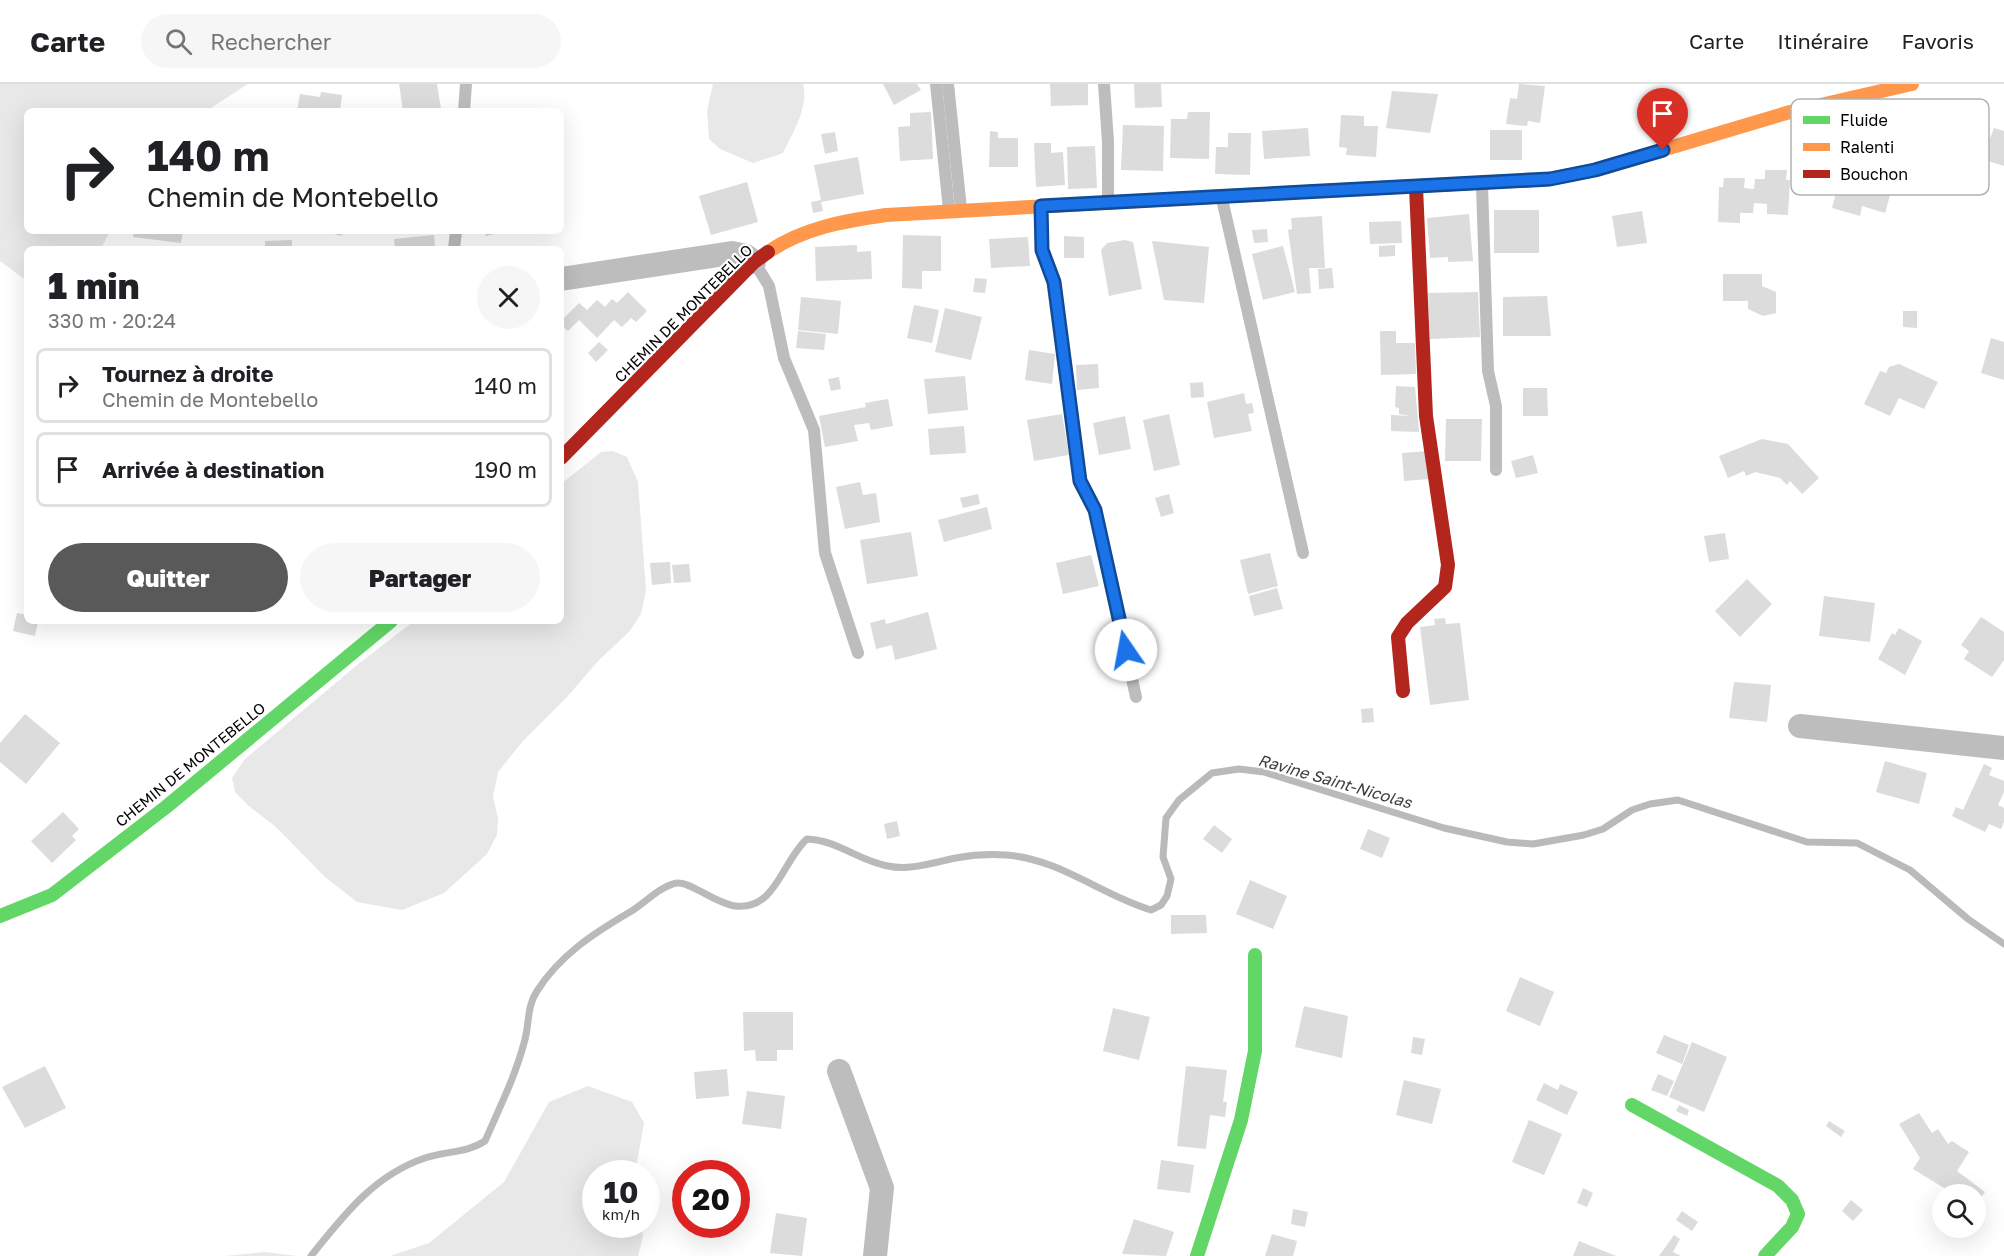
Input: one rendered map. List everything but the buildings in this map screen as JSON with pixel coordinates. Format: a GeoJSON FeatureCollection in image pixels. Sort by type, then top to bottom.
{"type":"FeatureCollection","features":[{"type":"Feature","properties":{"kind":"street","name":"CHEMIN DE MONTEBELLO"},"geometry":{"type":"LineString","coordinates":[[1847,99],[1912,84]]}},
{"type":"Feature","properties":{"kind":"street","name":"CHEMIN DE MONTEBELLO"},"geometry":{"type":"LineString","coordinates":[[564,455],[754,262],[787,239],[837,222],[955,210],[1550,179],[1595,170],[1791,112]]}},
{"type":"Feature","properties":{"kind":"street"},"geometry":{"type":"LineString","coordinates":[[1403,691],[1398,657],[1398,637],[1407,623],[1445,587],[1448,565],[1426,416],[1416,187]]}},
{"type":"Feature","properties":{"kind":"street"},"geometry":{"type":"LineString","coordinates":[[564,279],[732,253],[746,256],[754,262]]}},
{"type":"Feature","properties":{"kind":"street","name":"CHEMIN DE MONTEBELLO"},"geometry":{"type":"LineString","coordinates":[[0,916],[52,895],[166,807],[387,624]]}},
{"type":"Feature","properties":{"kind":"street"},"geometry":{"type":"LineString","coordinates":[[1800,726],[2004,748]]}},
{"type":"Feature","properties":{"kind":"street"},"geometry":{"type":"LineString","coordinates":[[1197,1256],[1241,1120],[1255,1051],[1255,955]]}},
{"type":"Feature","properties":{"kind":"street"},"geometry":{"type":"LineString","coordinates":[[839,1071],[882,1188],[875,1256]]}},
{"type":"Feature","properties":{"kind":"street"},"geometry":{"type":"LineString","coordinates":[[1632,1105],[1778,1186],[1792,1200],[1798,1214],[1792,1227],[1765,1256]]}},
{"type":"Feature","properties":{"kind":"lane"},"geometry":{"type":"LineString","coordinates":[[464,108],[466,84]]}},
{"type":"Feature","properties":{"kind":"lane"},"geometry":{"type":"LineString","coordinates":[[936,84],[955,210]]}},
{"type":"Feature","properties":{"kind":"lane"},"geometry":{"type":"LineString","coordinates":[[948,84],[955,210]]}},
{"type":"Feature","properties":{"kind":"lane"},"geometry":{"type":"LineString","coordinates":[[1104,84],[1108,142],[1108,202]]}},
{"type":"Feature","properties":{"kind":"lane"},"geometry":{"type":"LineString","coordinates":[[1482,184],[1488,371],[1496,406],[1496,470]]}},
{"type":"Feature","properties":{"kind":"lane"},"geometry":{"type":"LineString","coordinates":[[1221,195],[1303,553]]}},
{"type":"Feature","properties":{"kind":"lane"},"geometry":{"type":"LineString","coordinates":[[1041,206],[1042,250],[1054,282],[1080,481],[1095,510],[1136,697]]}},
{"type":"Feature","properties":{"kind":"lane"},"geometry":{"type":"LineString","coordinates":[[754,262],[769,286],[784,358],[814,430],[825,553],[858,653]]}},
{"type":"Feature","properties":{"kind":"shaded area"},"geometry":{"type":"Polygon","coordinates":[[[0,84],[248,84],[211,108],[24,108],[24,234],[108,234],[102,246],[24,246],[24,279],[0,261],[0,84]]]}},
{"type":"Feature","properties":{"kind":"shaded area"},"geometry":{"type":"Polygon","coordinates":[[[713,84],[803,84],[802,110],[783,153],[753,163],[720,149],[709,139],[707,111],[713,84]]]}},
{"type":"Feature","properties":{"kind":"shaded area"},"geometry":{"type":"Polygon","coordinates":[[[613,451],[627,457],[638,482],[646,591],[641,614],[629,632],[598,661],[567,697],[523,741],[498,772],[493,797],[498,818],[497,835],[487,854],[444,893],[402,910],[357,902],[325,877],[276,827],[250,807],[235,792],[232,778],[245,759],[357,665],[410,624],[564,624],[564,482],[601,452],[613,451]]]}},
{"type":"Feature","properties":{"kind":"shaded area"},"geometry":{"type":"Polygon","coordinates":[[[588,1086],[632,1102],[644,1123],[637,1160],[582,1160],[582,1238],[642,1238],[638,1256],[390,1256],[429,1243],[504,1182],[549,1102],[588,1086]]]}},
{"type":"Feature","properties":{"kind":"shaded area"},"geometry":{"type":"Polygon","coordinates":[[[265,1252],[297,1256],[225,1256],[265,1252]]]}},
{"type":"Feature","properties":{"kind":"waterway","name":"Ravine Saint-Nicolas"},"geometry":{"type":"LineString","coordinates":[[311,1256],[361,1198],[390,1175],[425,1158],[464,1150],[485,1141],[520,1056],[534,997],[546,978],[567,956],[659,891],[677,883],[689,885],[719,901],[735,906],[760,901],[777,883],[798,848],[807,839],[828,843],[867,860],[896,867],[914,867],[981,855],[1026,858],[1062,870],[1115,896],[1151,910],[1161,905],[1167,896],[1171,879],[1163,857],[1166,818],[1179,800],[1212,773],[1239,769],[1264,772],[1444,828],[1507,842],[1533,844],[1584,835],[1603,829],[1632,810],[1650,804],[1678,800],[1807,842],[1857,843],[1910,870],[1968,919],[2004,944]]}},
{"type":"Feature","properties":{"kind":"traffic: fast"},"geometry":{"type":"LineString","coordinates":[[1229,196],[1494,182]]}},
{"type":"Feature","properties":{"kind":"traffic: fast"},"geometry":{"type":"LineString","coordinates":[[0,916],[52,895],[166,807],[387,624]]}},
{"type":"Feature","properties":{"kind":"traffic: fast"},"geometry":{"type":"LineString","coordinates":[[1197,1256],[1241,1120],[1255,1051],[1255,955]]}},
{"type":"Feature","properties":{"kind":"traffic: fast"},"geometry":{"type":"LineString","coordinates":[[1632,1105],[1778,1186],[1792,1200],[1798,1214],[1792,1227],[1765,1256]]}},
{"type":"Feature","properties":{"kind":"traffic: slow"},"geometry":{"type":"LineString","coordinates":[[1847,99],[1912,84]]}},
{"type":"Feature","properties":{"kind":"traffic: slow"},"geometry":{"type":"LineString","coordinates":[[1494,182],[1550,179],[1595,170],[1791,112]]}},
{"type":"Feature","properties":{"kind":"traffic: slow"},"geometry":{"type":"LineString","coordinates":[[768,252],[810,231],[839,223],[886,215],[1229,196]]}},
{"type":"Feature","properties":{"kind":"traffic: jam"},"geometry":{"type":"LineString","coordinates":[[1403,691],[1398,637],[1407,623],[1445,587],[1448,565],[1426,416],[1416,187]]}},
{"type":"Feature","properties":{"kind":"traffic: jam"},"geometry":{"type":"LineString","coordinates":[[564,455],[754,262],[768,252]]}},
{"type":"Feature","properties":{"kind":"route"},"geometry":{"type":"LineString","coordinates":[[1126,650],[1095,510],[1080,481],[1054,282],[1042,250],[1041,206],[1550,179],[1595,170],[1663,150]]}}]}
